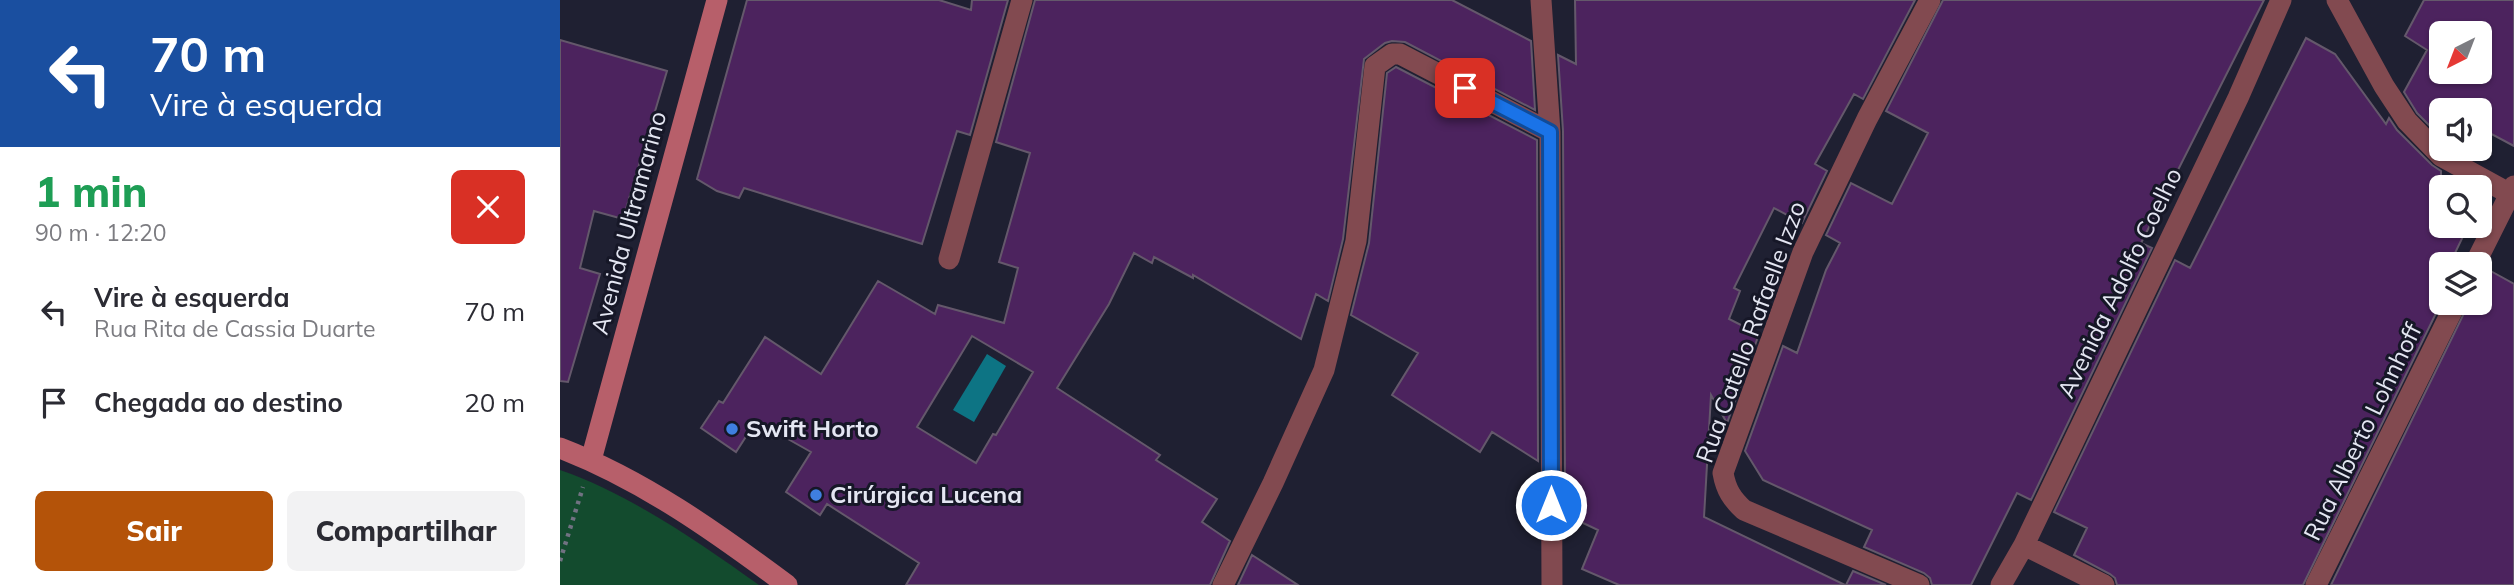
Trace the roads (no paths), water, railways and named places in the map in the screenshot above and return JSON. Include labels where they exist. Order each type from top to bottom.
[{"type":"street","name":"Avenida Ultramarino","points":[[591,460],[717,0]]},
{"type":"street","points":[[949,259],[1022,0]]},
{"type":"street","points":[[1541,0],[1550,132],[1552,585]]},
{"type":"street","name":"Rua Catello Rafaelle Izzo","points":[[1919,585],[1744,510],[1731,499],[1723,473],[1803,251],[1867,119],[1930,0]]},
{"type":"street","name":"Avenida Adolfo Coelho","points":[[2001,585],[2024,545],[2238,98],[2281,0]]},
{"type":"street","points":[[2337,0],[2384,86],[2407,121],[2441,156],[2513,192],[2481,252]]},
{"type":"street","points":[[1223,585],[1324,370],[1356,241],[1375,65],[1392,54],[1400,54],[1550,132]]},
{"type":"street","name":"Rua Alberto Lohnhoff","points":[[2316,585],[2450,315]]},
{"type":"street","points":[[560,447],[591,460],[654,494],[720,536],[787,585]]},
{"type":"street","points":[[2024,545],[2104,585]]},
{"type":"water","points":[[987,354],[1006,366],[974,422],[953,410]]},
{"type":"place","name":"Swift Horto","points":[[732,429]]},
{"type":"place","name":"Cirúrgica Lucena","points":[[816,495]]}]
